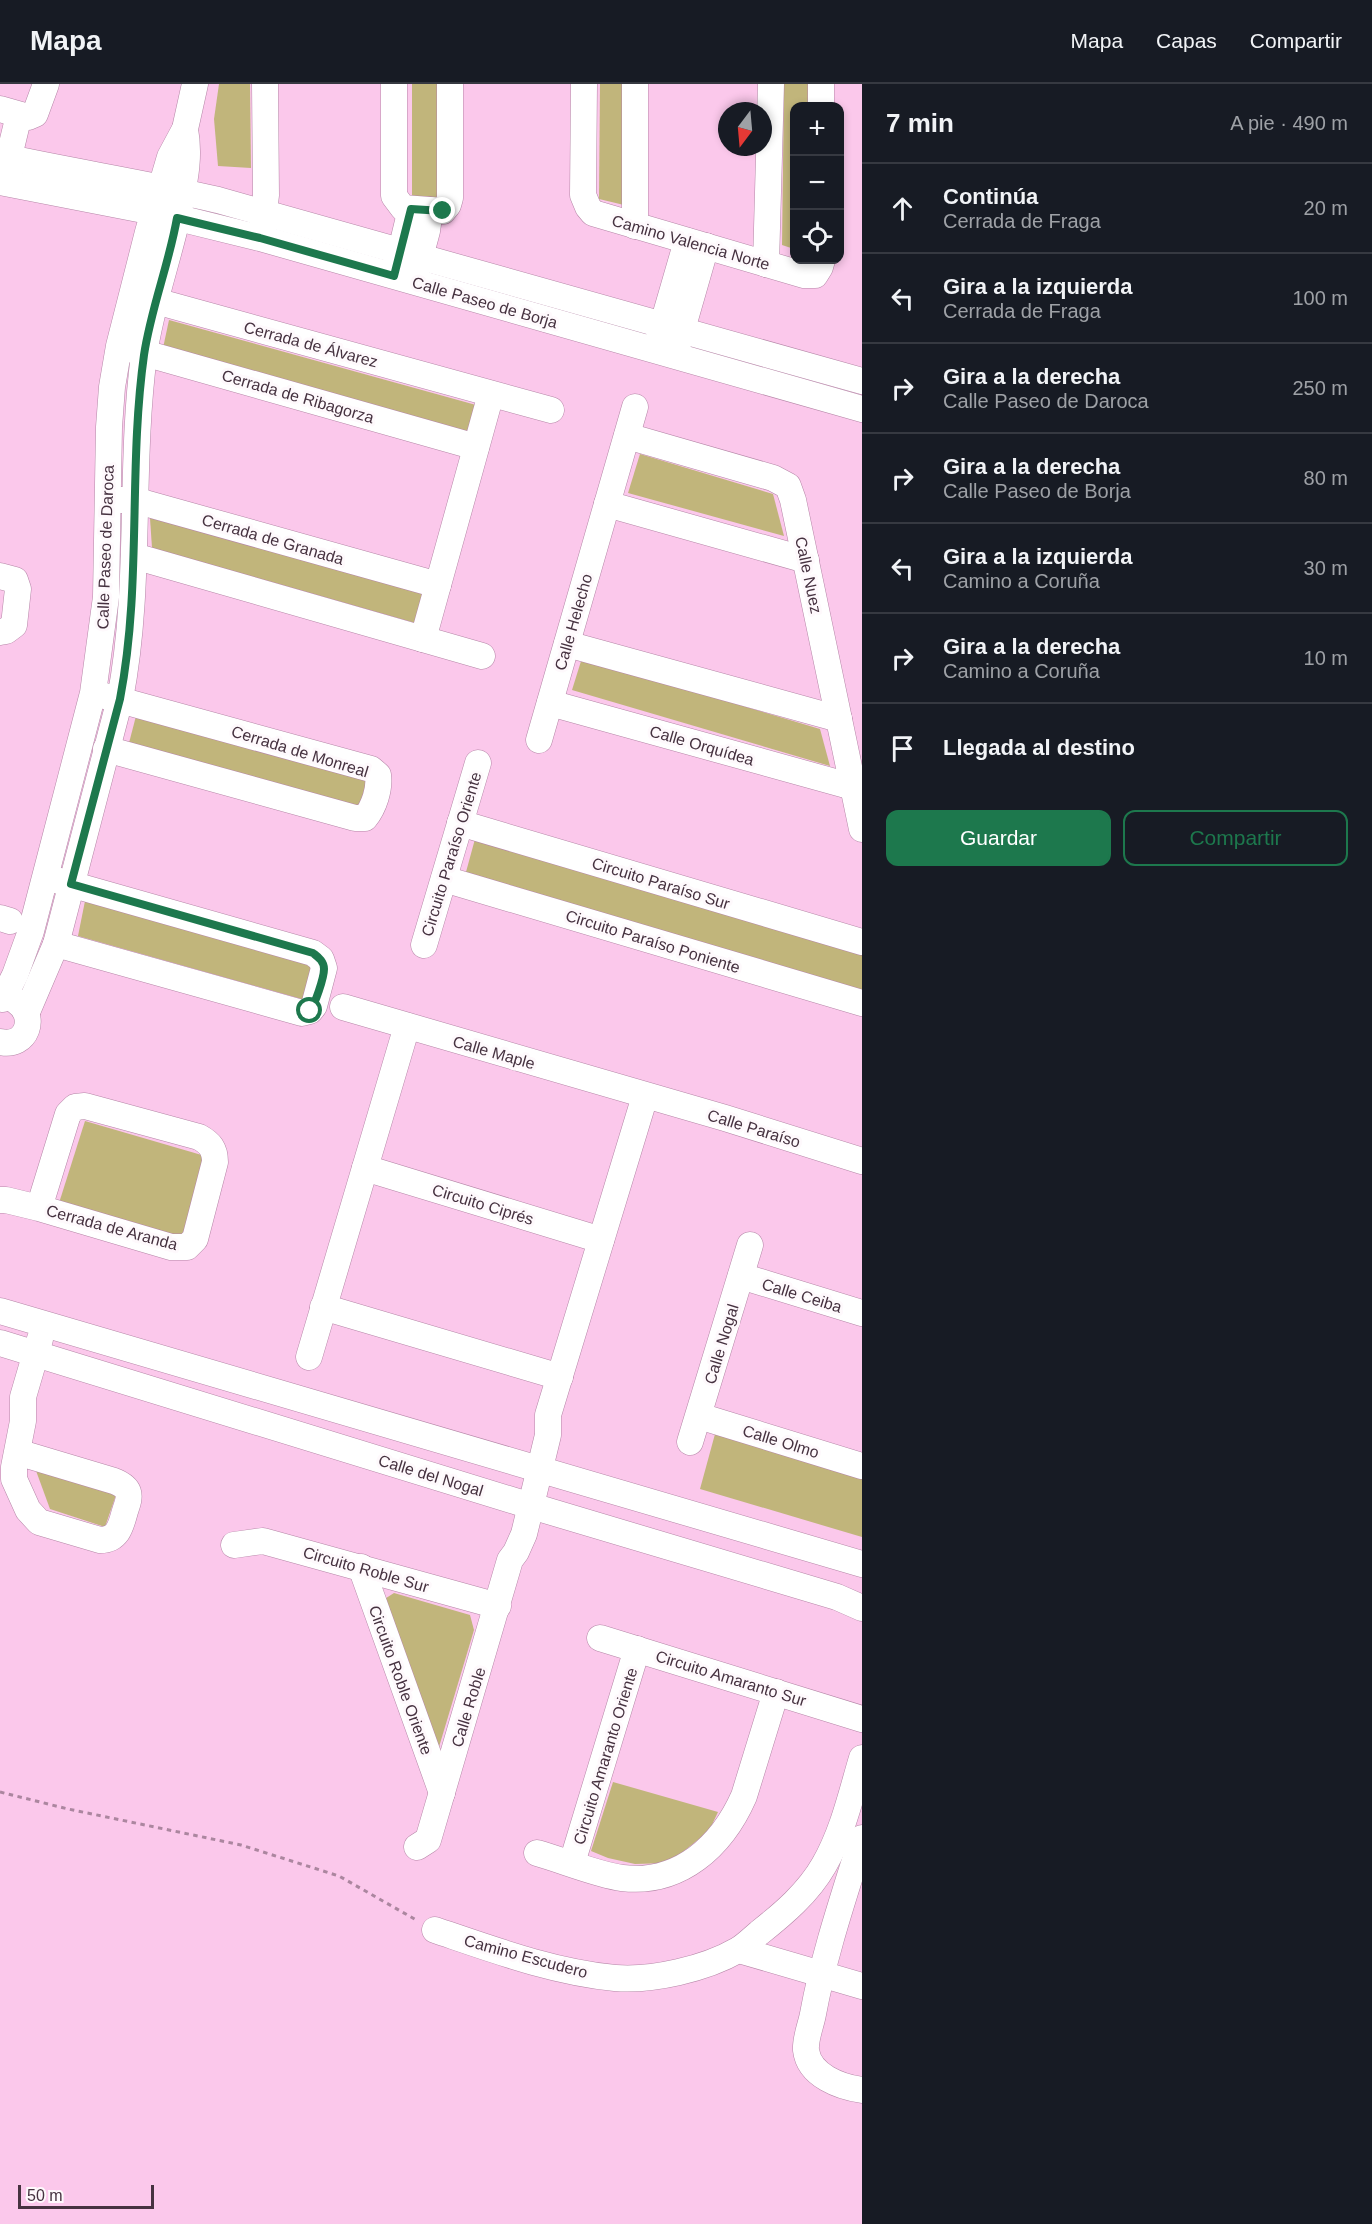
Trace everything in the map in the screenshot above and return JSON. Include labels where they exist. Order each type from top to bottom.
[{"type":"street","points":[[1,182],[5,112],[28,117],[35,114],[46,84]]},
{"type":"street","name":"Calle Paseo de Daroca","points":[[2,1048],[24,1034],[28,1020],[27,1012],[56,944],[120,699],[132,619],[134,500],[144,353],[156,301],[166,215],[172,189],[188,162],[185,129],[195,84]]},
{"type":"street","points":[[260,238],[266,212],[265,84]]},
{"type":"street","points":[[394,84],[394,196],[403,208],[443,211],[450,198],[450,84]]},
{"type":"street","name":"Camino Valencia Norte","points":[[584,84],[583,195],[588,207],[599,216],[809,276],[815,275],[821,264]]},
{"type":"street","points":[[635,84],[635,226]]},
{"type":"street","points":[[766,264],[771,84]]},
{"type":"street","points":[[821,84],[821,102]]},
{"type":"street","name":"Calle Paseo de Borja","points":[[4,157],[172,189],[266,212],[862,381]]},
{"type":"street","name":"Calle Paseo de Borja","points":[[1,182],[166,215],[260,238],[862,409]]},
{"type":"street","points":[[404,279],[421,209]]},
{"type":"street","name":"Calle Paseo de Daroca","points":[[2,999],[23,955],[93,693],[104,616],[109,428],[119,346],[130,294],[166,215]]},
{"type":"street","points":[[665,353],[696,244]]},
{"type":"street","name":"Cerrada de Álvarez","points":[[130,294],[551,410]]},
{"type":"street","name":"Cerrada de Ribagorza","points":[[119,346],[476,447]]},
{"type":"street","points":[[423,639],[491,394]]},
{"type":"street","name":"Calle Helecho","points":[[539,740],[635,407]]},
{"type":"street","name":"Calle Nuez","points":[[627,436],[773,477],[788,486],[806,560],[862,829]]},
{"type":"street","name":"Cerrada de Granada","points":[[108,500],[134,500],[438,585]]},
{"type":"street","points":[[607,504],[806,560]]},
{"type":"street","points":[[134,556],[482,656]]},
{"type":"street","points":[[0,576],[15,580],[18,589],[14,625],[0,632]]},
{"type":"street","points":[[104,616],[132,619]]},
{"type":"street","points":[[567,644],[839,719]]},
{"type":"street","name":"Cerrada de Monreal","points":[[93,693],[371,769],[378,775],[379,783],[371,811],[365,818],[355,818],[106,748]]},
{"type":"street","name":"Calle Orquídea","points":[[550,703],[853,788]]},
{"type":"street","name":"Circuito Paraíso Oriente","points":[[424,945],[478,764]]},
{"type":"street","name":"Circuito Paraíso Sur","points":[[460,823],[862,942]]},
{"type":"street","points":[[44,877],[313,953],[321,959],[324,968],[314,1006],[310,1011],[302,1013],[56,944]]},
{"type":"street","name":"Circuito Paraíso Poniente","points":[[444,879],[862,1003]]},
{"type":"street","points":[[2,999],[17,1002],[27,1012]]},
{"type":"street","name":"Calle Maple","points":[[343,1007],[645,1096]]},
{"type":"street","points":[[309,1357],[407,1026]]},
{"type":"street","points":[[533,1469],[548,1435],[548,1415],[645,1096]]},
{"type":"street","name":"Calle Paraíso","points":[[645,1096],[725,1118],[862,1161]]},
{"type":"street","name":"Cerrada de Aranda","points":[[2,1197],[39,1208],[171,1247],[187,1247],[195,1239],[215,1155],[212,1147],[199,1137],[85,1106],[75,1107],[68,1114],[39,1208]]},
{"type":"street","name":"Circuito Ciprés","points":[[365,1168],[602,1240]]},
{"type":"street","name":"Calle Nogal","points":[[690,1442],[750,1245]]},
{"type":"street","name":"Calle Ceiba","points":[[741,1276],[862,1313]]},
{"type":"street","points":[[324,1307],[560,1377]]},
{"type":"street","name":"Calle del Nogal","points":[[0,1311],[862,1564]]},
{"type":"street","points":[[17,1452],[114,1481],[125,1487],[129,1497],[120,1530],[110,1538],[100,1540],[39,1522],[28,1510],[14,1479],[17,1452],[23,1421],[23,1396],[43,1356],[52,1327]]},
{"type":"street","name":"Calle del Nogal","points":[[0,1343],[524,1504],[837,1597],[862,1608]]},
{"type":"street","name":"Calle Olmo","points":[[699,1416],[862,1466]]},
{"type":"street","name":"Calle Roble","points":[[417,1847],[428,1839],[498,1606],[510,1560],[508,1541],[524,1504],[533,1469]]},
{"type":"street","name":"Circuito Roble Sur","points":[[234,1545],[263,1541],[498,1606]]},
{"type":"street","name":"Circuito Roble Oriente","points":[[360,1567],[441,1793]]},
{"type":"street","name":"Circuito Amaranto Sur","points":[[600,1638],[862,1719]]},
{"type":"street","name":"Circuito Amaranto Oriente","points":[[572,1863],[637,1649]]},
{"type":"street","points":[[537,1853],[620,1878],[640,1879],[676,1870],[697,1859],[729,1826],[744,1796],[776,1692]]},
{"type":"street","name":"Camino Escudero","points":[[435,1930],[518,1957],[578,1972],[617,1978],[668,1974],[719,1959],[739,1950],[786,1911],[807,1889],[823,1867],[843,1824],[862,1758]]},
{"type":"street","points":[[862,1838],[821,1974],[806,2050],[822,2076],[836,2084],[862,2090]]},
{"type":"street","points":[[739,1950],[862,1986]]},
{"type":"path","points":[[0,1792],[68,1809],[241,1845],[339,1876],[435,1930]]},
{"type":"shaded area","points":[[219,84],[250,84],[251,168],[218,166],[214,119]]},
{"type":"shaded area","points":[[412,84],[440,84],[439,201],[412,199]]},
{"type":"shaded area","points":[[600,84],[623,84],[624,205],[599,199]]},
{"type":"shaded area","points":[[784,84],[812,84],[812,102],[790,102],[790,248],[782,245]]},
{"type":"shaded area","points":[[169,320],[476,405],[467,434],[163,348]]},
{"type":"shaded area","points":[[640,454],[773,494],[784,536],[628,493]]},
{"type":"shaded area","points":[[150,518],[424,592],[415,623],[152,548]]},
{"type":"shaded area","points":[[582,658],[820,729],[830,766],[572,690]]},
{"type":"shaded area","points":[[136,716],[367,781],[359,810],[129,743]]},
{"type":"shaded area","points":[[475,839],[862,954],[862,991],[466,872]]},
{"type":"shaded area","points":[[85,901],[315,966],[305,1000],[78,936]]},
{"type":"shaded area","points":[[85,1121],[205,1156],[185,1240],[59,1203]]},
{"type":"shaded area","points":[[715,1434],[862,1478],[862,1537],[700,1489]]},
{"type":"shaded area","points":[[35,1468],[117,1492],[105,1527],[50,1509]]},
{"type":"shaded area","points":[[394,1593],[470,1615],[474,1630],[436,1757],[383,1600]]},
{"type":"shaded area","points":[[613,1782],[718,1812],[709,1831],[669,1863],[635,1864],[608,1858],[591,1851]]},
{"type":"route","points":[[310,1011],[314,1006],[324,968],[321,959],[313,953],[71,884],[120,699],[125,670],[132,619],[134,500],[144,353],[177,218],[260,238],[394,276],[411,209],[443,211]]}]
